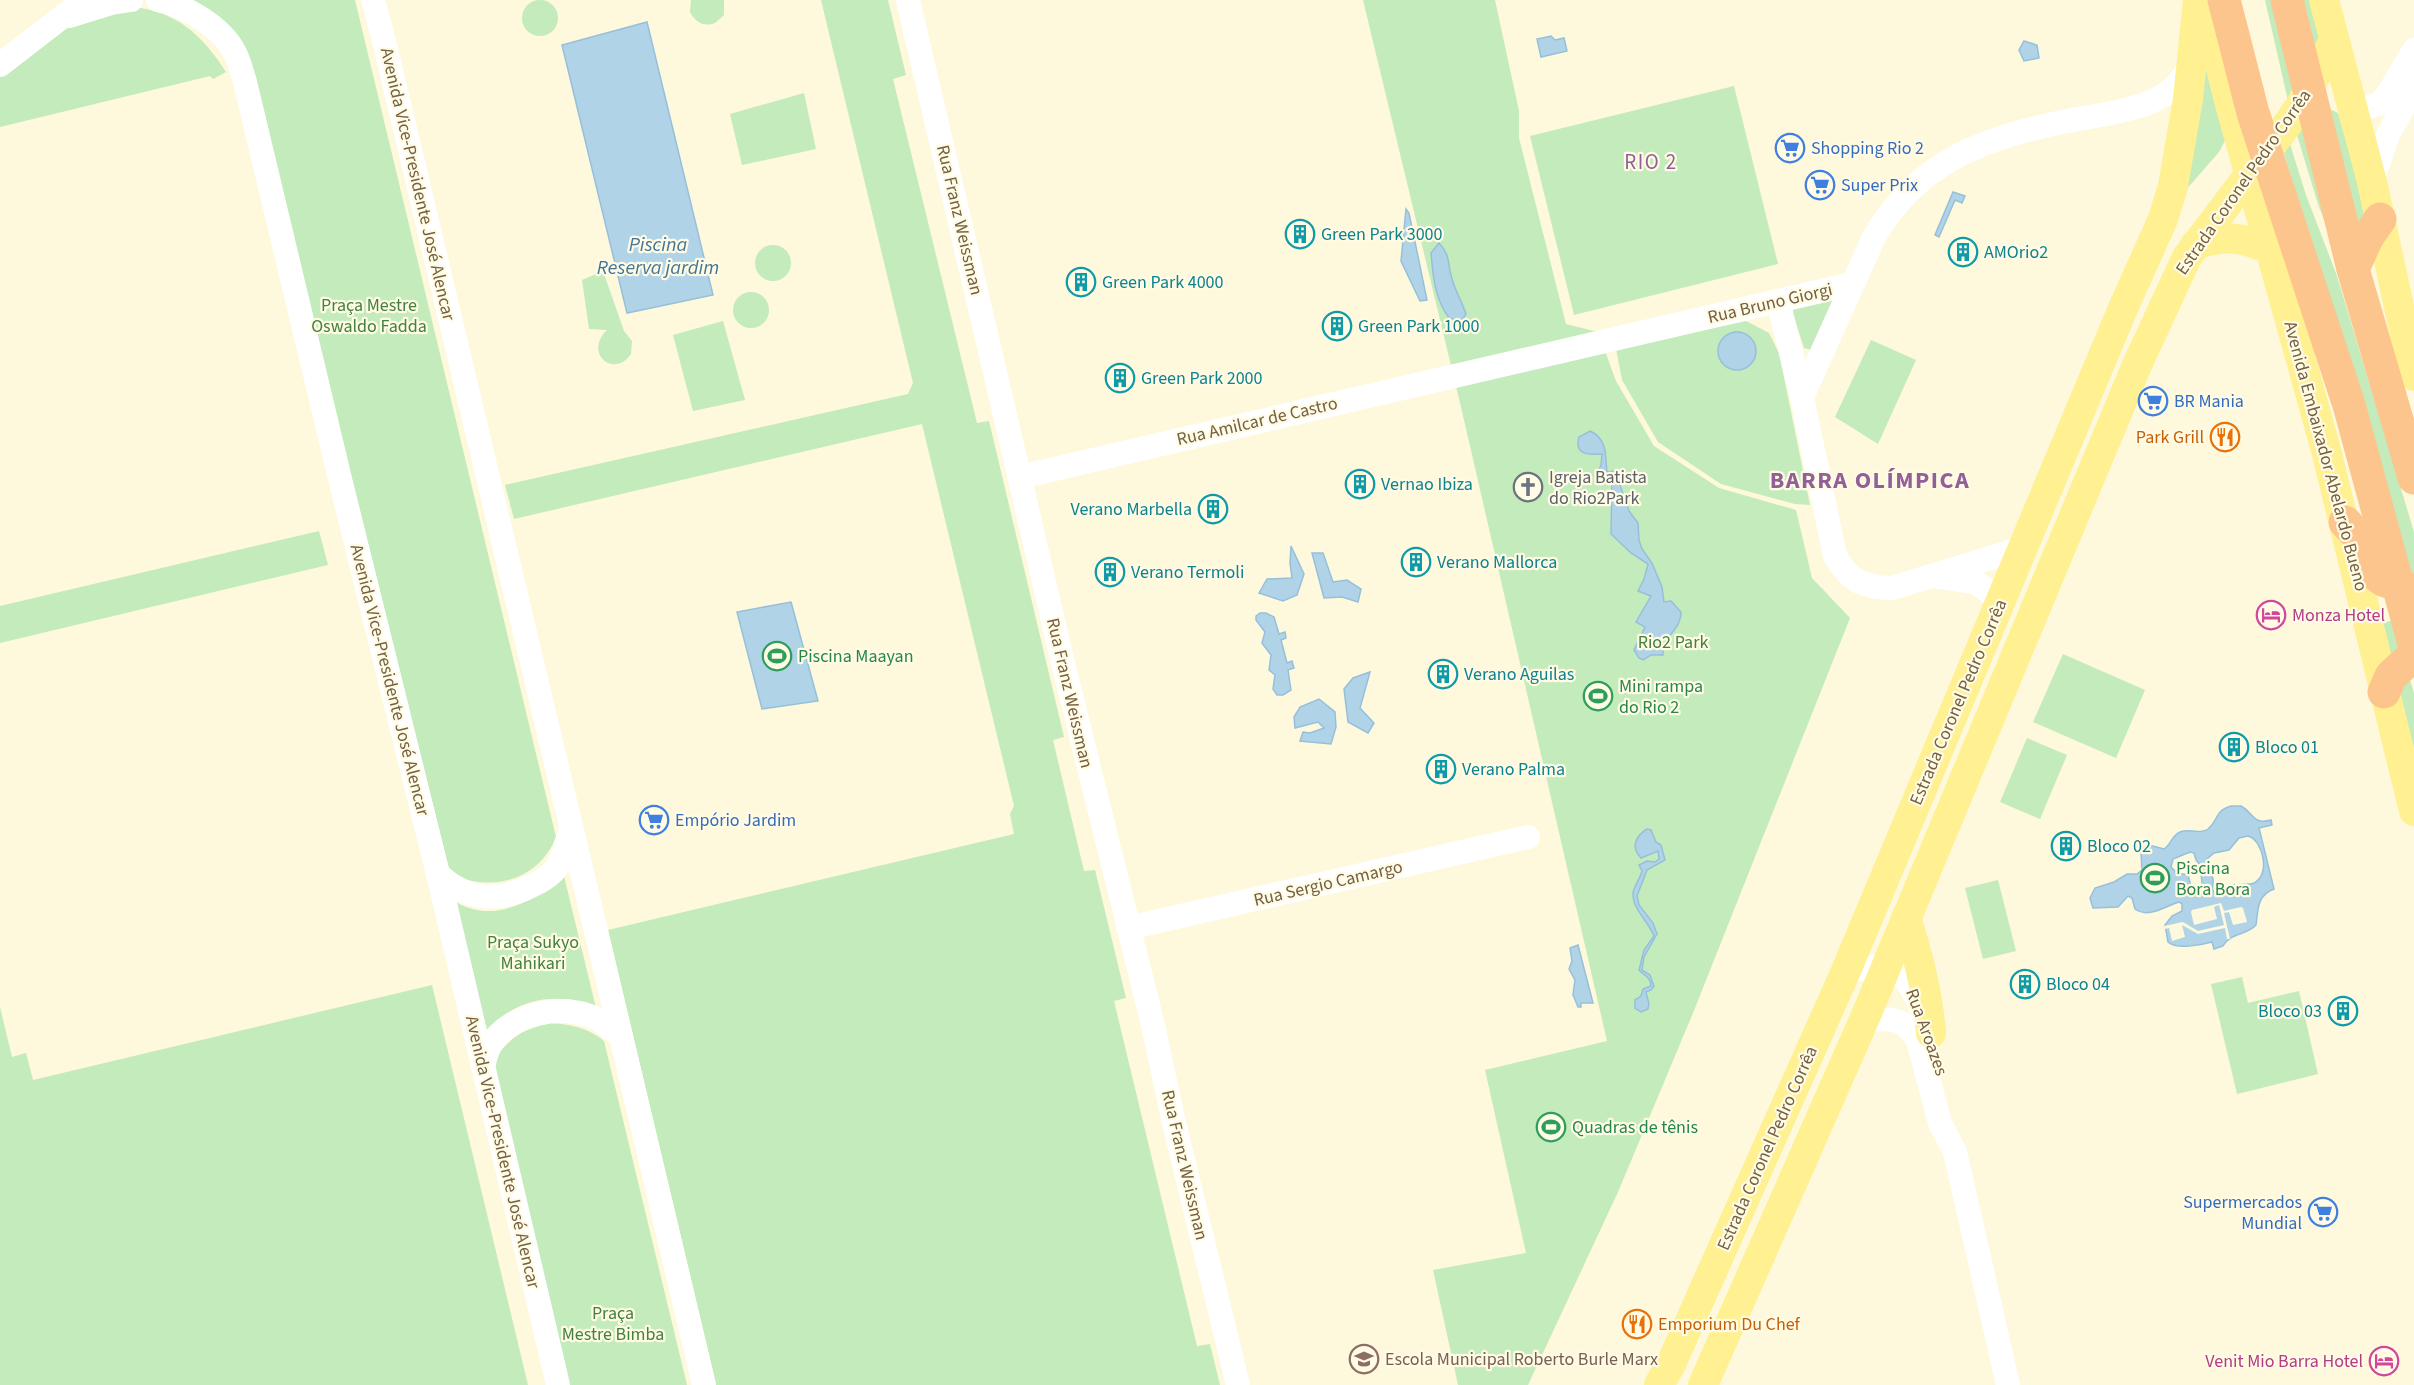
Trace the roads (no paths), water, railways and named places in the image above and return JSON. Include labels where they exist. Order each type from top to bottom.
[{"type":"highway","points":[[2224,0],[2243,78],[2258,163]]},
{"type":"highway","points":[[2287,0],[2353,269],[2414,478]]},
{"type":"highway","name":"Avenida Embaixador Abelardo Bueno","points":[[2258,163],[2349,405],[2406,587],[2414,644]]},
{"type":"highway","points":[[2353,269],[2367,238],[2380,219]]},
{"type":"highway","points":[[2345,522],[2356,532],[2366,562],[2373,572],[2383,580],[2406,587]]},
{"type":"highway","points":[[2384,692],[2391,676],[2414,655]]},
{"type":"main road","name":"Estrada Coronel Pedro Corrêa","points":[[1659,1385],[1671,1364],[1845,973],[2168,205],[2188,99],[2198,0]]},
{"type":"main road","points":[[2204,0],[2258,163]]},
{"type":"main road","points":[[2324,0],[2372,182],[2414,376]]},
{"type":"main road","name":"Estrada Coronel Pedro Corrêa","points":[[1703,1385],[1864,1020],[2180,269],[2196,243],[2289,122],[2334,40]]},
{"type":"main road","name":"Avenida Embaixador Abelardo Bueno","points":[[2258,163],[2272,250],[2345,522],[2414,811]]},
{"type":"main road","points":[[2196,243],[2229,237],[2272,250]]},
{"type":"main road","points":[[2023,548],[2072,522]]},
{"type":"main road","points":[[1906,918],[1929,1010],[1930,1033]]},
{"type":"street","points":[[0,65],[84,0]]},
{"type":"street","points":[[58,20],[111,3],[131,0]]},
{"type":"street","name":"Avenida Vice-Presidente José Alencar","points":[[373,0],[704,1385]]},
{"type":"street","name":"Rua Franz Weissman","points":[[908,0],[1238,1385]]},
{"type":"street","name":"Avenida Vice-Presidente José Alencar","points":[[168,1],[194,13],[226,42],[235,54],[245,82],[438,874],[558,1385]]},
{"type":"street","points":[[2372,182],[2410,80],[2414,50]]},
{"type":"street","name":"Rua Bruno Giorgi","points":[[1506,365],[1851,284],[1882,222],[1931,171],[1981,143],[2006,135],[2148,103],[2174,88],[2191,65]]},
{"type":"street","points":[[2354,111],[2379,104],[2388,94],[2410,80]]},
{"type":"street","points":[[1802,398],[1851,284]]},
{"type":"street","points":[[1778,302],[1802,398],[1835,556],[1843,570],[1861,583],[1892,588],[2023,548]]},
{"type":"street","name":"Rua Amilcar de Castro","points":[[1020,477],[1444,377],[1506,365]]},
{"type":"street","points":[[1934,577],[1975,582],[2001,600]]},
{"type":"street","points":[[438,874],[455,888],[472,896],[491,898],[510,896],[542,880],[556,868],[571,828]]},
{"type":"street","name":"Rua Sergio Camargo","points":[[1128,928],[1528,837]]},
{"type":"street","points":[[1845,973],[1872,967],[1886,968]]},
{"type":"street","name":"Rua Aroazes","points":[[1886,968],[1899,973],[1908,981],[1941,1065],[1953,1119],[1954,1150],[2008,1385]]},
{"type":"street","points":[[483,1067],[492,1042],[498,1036],[520,1019],[539,1013],[574,1013],[592,1017],[621,1037]]},
{"type":"street","name":"Rua Aroazes","points":[[1864,1020],[1891,1019],[1906,1024],[1912,1030],[1927,1069],[1940,1123],[1954,1150]]},
{"type":"water","name":"Piscina Reserva jardim","points":[[647,22],[713,295],[627,313],[562,45]]},
{"type":"water","points":[[1551,36],[1555,40],[1564,38],[1567,51],[1541,57],[1537,39]]},
{"type":"water","points":[[2024,41],[2037,45],[2039,58],[2024,61],[2019,50]]},
{"type":"water","points":[[1953,192],[1965,196],[1962,203],[1955,200],[1939,237],[1935,235]]},
{"type":"water","points":[[1406,209],[1409,213],[1427,300],[1420,301],[1401,261]]},
{"type":"water","points":[[1439,243],[1447,256],[1453,283],[1466,314],[1461,321],[1449,318],[1438,295],[1431,253]]},
{"type":"water","points":[[1737,332],[1750,338],[1756,351],[1750,364],[1737,370],[1724,364],[1718,351],[1724,338]]},
{"type":"water","points":[[1590,431],[1596,434],[1603,443],[1607,472],[1615,471],[1629,511],[1638,523],[1639,540],[1662,587],[1664,602],[1671,601],[1681,612],[1678,624],[1665,644],[1663,655],[1651,655],[1643,660],[1634,650],[1645,627],[1636,622],[1651,596],[1638,591],[1648,564],[1631,553],[1611,534],[1612,477],[1604,477],[1602,472],[1598,472],[1602,454],[1583,453],[1578,443],[1579,437]]},
{"type":"water","points":[[1291,546],[1304,574],[1297,595],[1283,601],[1259,593],[1267,579],[1292,578]]},
{"type":"water","points":[[1312,553],[1323,553],[1333,582],[1347,580],[1361,589],[1358,602],[1342,597],[1324,598]]},
{"type":"water","name":"Piscina Maayan","points":[[791,602],[818,701],[762,709],[737,612]]},
{"type":"water","points":[[1260,613],[1274,617],[1279,634],[1285,632],[1286,638],[1281,640],[1287,663],[1292,661],[1294,668],[1288,670],[1291,690],[1283,695],[1277,695],[1273,689],[1275,675],[1269,670],[1271,655],[1262,643],[1265,632],[1256,620],[1256,616]]},
{"type":"water","points":[[1370,672],[1360,708],[1374,723],[1368,733],[1348,722],[1344,689],[1353,678]]},
{"type":"water","points":[[1319,699],[1335,712],[1336,727],[1331,744],[1300,741],[1303,732],[1310,733],[1324,728],[1318,722],[1295,728],[1294,717],[1300,707]]},
{"type":"water","name":"Piscina Bora Bora","points":[[2241,806],[2257,820],[2271,820],[2272,825],[2259,828],[2274,889],[2261,899],[2256,925],[2230,938],[2223,946],[2214,949],[2212,942],[2177,946],[2168,942],[2165,925],[2172,916],[2182,911],[2182,904],[2179,902],[2146,913],[2135,909],[2132,898],[2128,896],[2118,907],[2093,908],[2090,898],[2095,888],[2114,882],[2127,874],[2137,874],[2142,870],[2141,853],[2144,847],[2149,845],[2164,849],[2180,832],[2205,831],[2226,808]],"holes":[[[2248,836],[2258,844],[2263,858],[2264,866],[2259,879],[2251,884],[2230,886],[2221,893],[2215,894],[2207,859],[2214,853],[2229,850],[2239,838]],[[2190,852],[2194,853],[2200,865],[2203,891],[2198,897],[2193,894],[2188,875],[2177,873],[2171,867],[2173,859]]]},
{"type":"water","points":[[1647,829],[1651,830],[1656,842],[1661,845],[1665,860],[1647,870],[1637,896],[1639,905],[1653,923],[1657,934],[1644,957],[1642,970],[1650,975],[1654,986],[1646,992],[1648,1009],[1641,1012],[1635,1008],[1635,1000],[1641,996],[1643,989],[1651,986],[1651,983],[1639,970],[1644,950],[1654,936],[1635,904],[1633,893],[1642,871],[1639,865],[1659,859],[1658,851],[1641,858],[1636,850],[1637,838]]},
{"type":"water","points":[[1578,945],[1593,1003],[1581,1003],[1581,1007],[1578,1007],[1573,995],[1575,980],[1569,969],[1572,961],[1570,948]]},
{"type":"place","name":"Shopping Rio 2","points":[[1790,148]]},
{"type":"place","name":"Super Prix","points":[[1820,185]]},
{"type":"place","name":"Green Park 3000","points":[[1300,234]]},
{"type":"place","name":"AMOrio2","points":[[1963,252]]},
{"type":"place","name":"Green Park 4000","points":[[1081,282]]},
{"type":"place","name":"Green Park 1000","points":[[1337,326]]},
{"type":"place","name":"Green Park 2000","points":[[1120,378]]},
{"type":"place","name":"BR Mania","points":[[2153,401]]},
{"type":"place","name":"Park Grill","points":[[2225,437]]},
{"type":"place","name":"Vernao Ibiza","points":[[1360,484]]},
{"type":"place","name":"Igreja Batista do Rio2Park","points":[[1528,487]]},
{"type":"place","name":"Verano Marbella","points":[[1213,509]]},
{"type":"place","name":"Verano Mallorca","points":[[1416,562]]},
{"type":"place","name":"Verano Termoli","points":[[1110,572]]},
{"type":"place","name":"Monza Hotel","points":[[2271,615]]},
{"type":"place","name":"Piscina Maayan","points":[[777,656]]},
{"type":"place","name":"Verano Aguilas","points":[[1443,674]]},
{"type":"place","name":"Mini rampa do Rio 2","points":[[1598,696]]},
{"type":"place","name":"Bloco 01","points":[[2234,747]]},
{"type":"place","name":"Verano Palma","points":[[1441,769]]},
{"type":"place","name":"Empório Jardim","points":[[654,820]]},
{"type":"place","name":"Bloco 02","points":[[2066,846]]},
{"type":"place","name":"Piscina Bora Bora","points":[[2155,878]]},
{"type":"place","name":"Bloco 04","points":[[2025,984]]},
{"type":"place","name":"Bloco 03","points":[[2343,1011]]},
{"type":"place","name":"Quadras de tênis","points":[[1551,1127]]},
{"type":"place","name":"Supermercados Mundial","points":[[2323,1212]]},
{"type":"place","name":"Emporium Du Chef","points":[[1637,1324]]},
{"type":"place","name":"Escola Municipal Roberto Burle Marx","points":[[1364,1359]]},
{"type":"place","name":"Venit Mio Barra Hotel","points":[[2384,1361]]},
{"type":"district","name":"RIO 2","points":[[1651,162]]},
{"type":"district","name":"BARRA OLÍMPICA","points":[[1870,480]]},
{"type":"park label","name":"Praça Mestre Oswaldo Fadda","points":[[369,315]]},
{"type":"park label","name":"Rio2 Park","points":[[1673,642]]},
{"type":"park label","name":"Praça Sukyo Mahikari","points":[[533,952]]},
{"type":"park label","name":"Praça Mestre Bimba","points":[[613,1323]]}]
